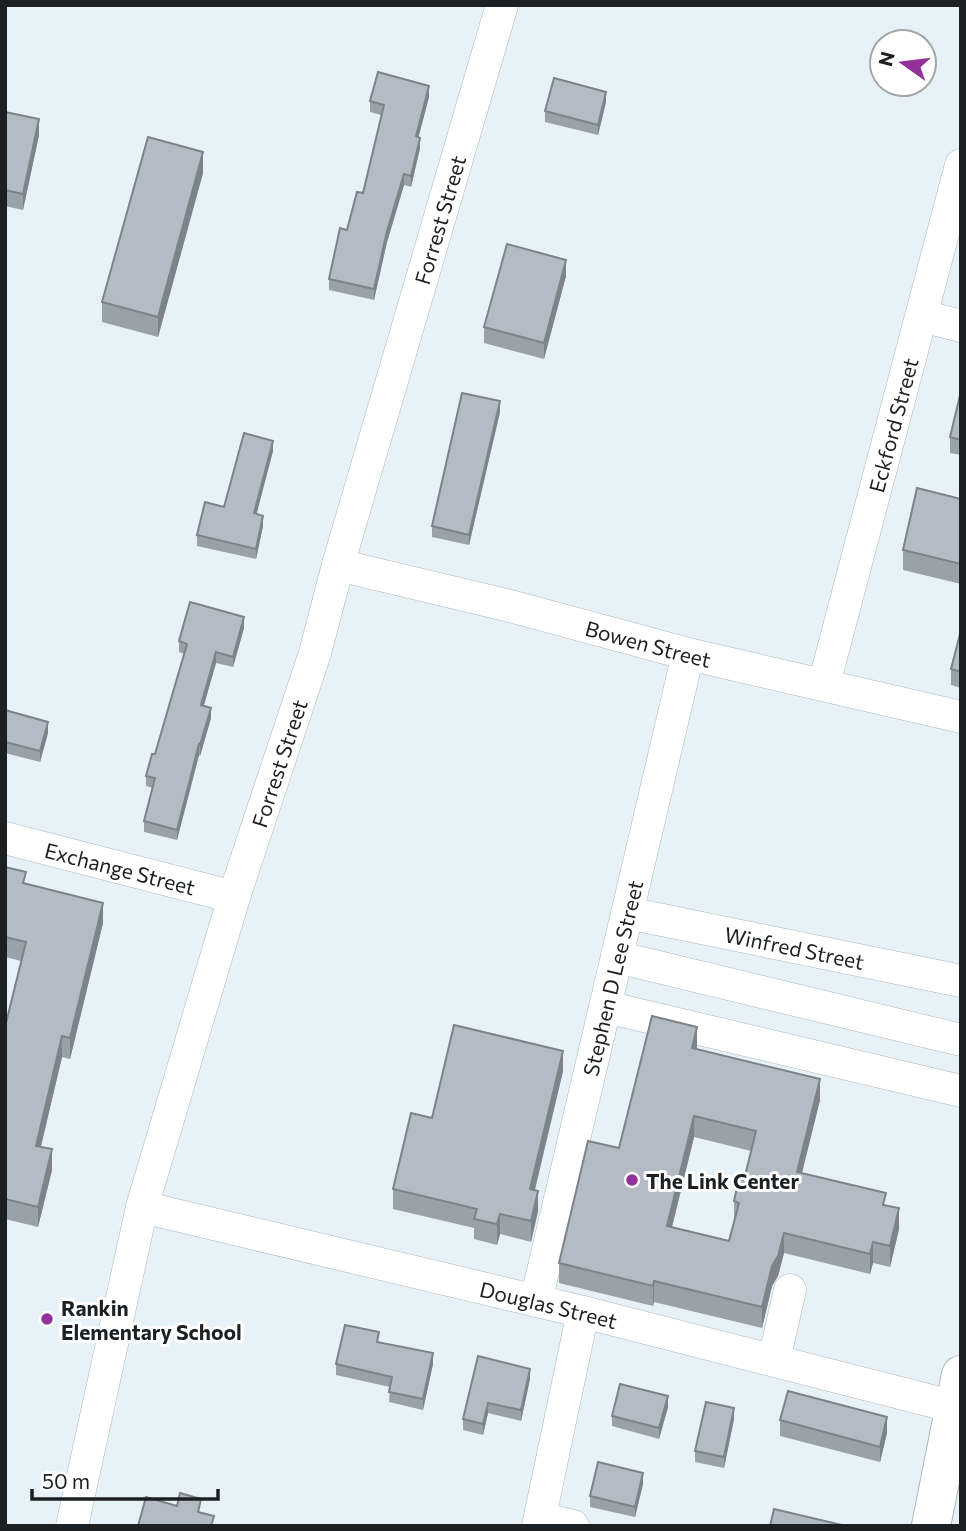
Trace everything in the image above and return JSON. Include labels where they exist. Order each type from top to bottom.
[{"type":"main road","points":[[931,1526],[959,1389]]},
{"type":"street","name":"Forrest Street","points":[[72,1526],[142,1207],[234,897],[315,653],[338,565],[502,5]]},
{"type":"street","name":"Eckford Street","points":[[824,684],[961,165]]},
{"type":"street","points":[[922,316],[961,326]]},
{"type":"street","name":"Bowen Street","points":[[338,565],[510,606],[688,654],[961,718]]},
{"type":"street","name":"Stephen D Lee Street","points":[[536,1301],[688,654]]},
{"type":"street","name":"Exchange Street","points":[[5,838],[234,897]]},
{"type":"street","name":"Winfred Street","points":[[628,914],[961,981]]},
{"type":"street","points":[[617,957],[961,1040]]},
{"type":"street","points":[[606,1007],[961,1091]]},
{"type":"street","name":"Douglas Street","points":[[142,1207],[774,1360],[959,1389]]},
{"type":"street","points":[[774,1360],[790,1290]]},
{"type":"street","points":[[573,1526],[539,1522],[583,1312]]},
{"type":"building","points":[[378,72],[429,86],[416,136],[420,138],[411,176],[404,174],[374,289],[329,279],[340,228],[347,230],[357,192],[363,193],[384,105],[370,101]]},
{"type":"building","points":[[554,78],[606,92],[598,125],[545,111]]},
{"type":"building","points":[[5,112],[39,119],[23,194],[5,190]]},
{"type":"building","points":[[148,137],[203,152],[158,317],[102,302]]},
{"type":"building","points":[[507,244],[566,260],[544,343],[484,327]]},
{"type":"building","points":[[961,391],[961,440],[950,437]]},
{"type":"building","points":[[462,393],[500,401],[469,535],[432,526]]},
{"type":"building","points":[[244,433],[273,441],[254,513],[263,516],[256,549],[197,535],[205,502],[224,507]]},
{"type":"building","points":[[917,488],[961,499],[961,564],[903,550]]},
{"type":"building","points":[[190,602],[244,617],[233,657],[216,652],[201,705],[211,708],[177,830],[144,821],[155,778],[146,776],[187,644],[179,641]]},
{"type":"building","points":[[961,630],[961,672],[951,669]]},
{"type":"building","points":[[5,710],[48,722],[40,751],[5,742]]},
{"type":"building","points":[[5,867],[26,872],[23,883],[103,903],[70,1038],[62,1036],[36,1146],[52,1149],[38,1207],[5,1199],[5,1027],[26,942],[5,937]]},
{"type":"building","name":"The Link Center","points":[[652,1016],[697,1027],[692,1048],[820,1079],[797,1172],[886,1193],[883,1205],[899,1208],[890,1246],[873,1242],[870,1254],[784,1233],[762,1307],[654,1281],[653,1286],[559,1263],[588,1141],[619,1148]],"holes":[[[694,1116],[756,1131],[744,1180],[739,1179],[734,1201],[739,1203],[729,1241],[667,1226]]]},
{"type":"building","points":[[454,1025],[563,1051],[530,1189],[538,1191],[531,1221],[500,1214],[497,1224],[474,1219],[477,1209],[393,1189],[411,1113],[432,1118]]},
{"type":"building","points":[[345,1325],[379,1332],[377,1342],[433,1353],[423,1399],[389,1392],[392,1377],[336,1364]]},
{"type":"building","points":[[478,1356],[530,1369],[521,1410],[488,1403],[483,1424],[463,1419]]},
{"type":"building","points":[[620,1384],[668,1396],[659,1428],[612,1416]]},
{"type":"building","points":[[788,1391],[887,1417],[880,1447],[780,1420]]},
{"type":"building","points":[[706,1402],[734,1408],[724,1457],[695,1451]]},
{"type":"building","points":[[598,1462],[643,1473],[635,1507],[590,1496]]},
{"type":"building","points":[[180,1493],[201,1499],[198,1512],[214,1516],[211,1526],[138,1526],[146,1497],[177,1506]]},
{"type":"building","points":[[774,1509],[846,1526],[770,1526]]},
{"type":"place","name":"The Link Center","points":[[632,1180]]},
{"type":"place","name":"Rankin Elementary School","points":[[47,1319]]}]
